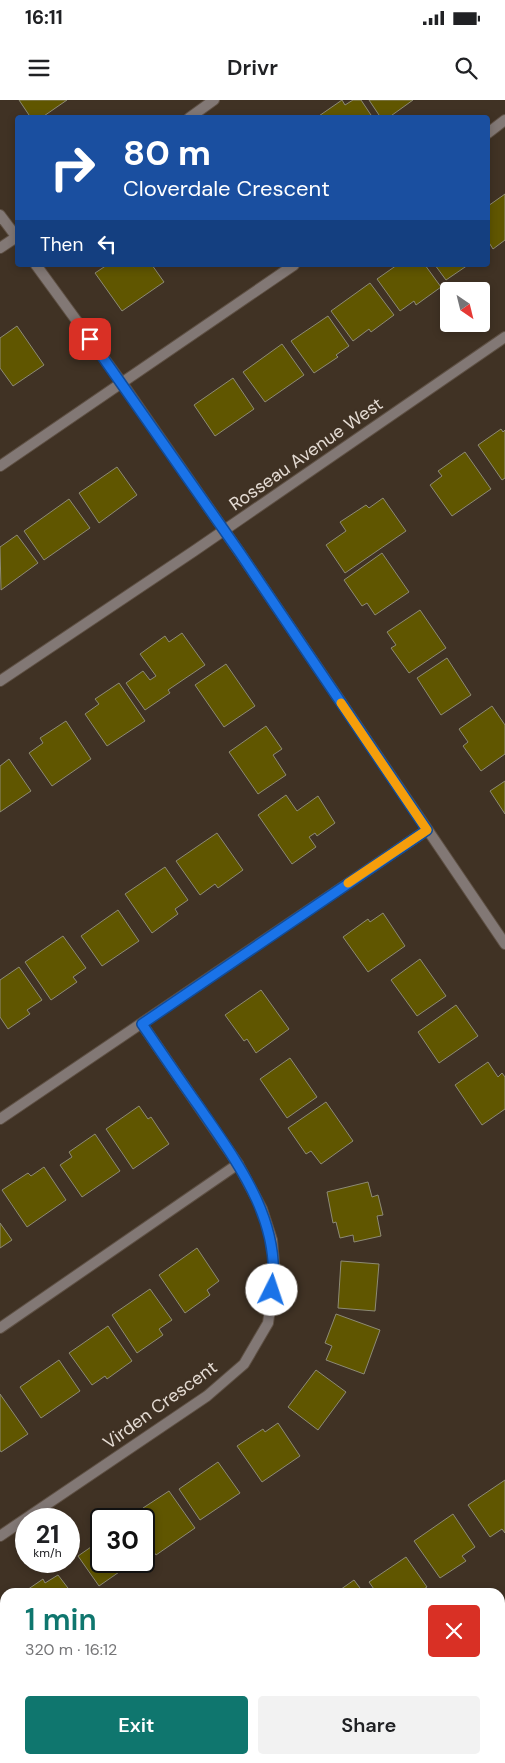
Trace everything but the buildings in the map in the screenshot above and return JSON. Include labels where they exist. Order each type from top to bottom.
[{"type":"street","points":[[193,115],[214,100]]},
{"type":"street","points":[[490,131],[505,120]]},
{"type":"street","points":[[0,215],[15,234]]},
{"type":"street","points":[[0,248],[15,238]]},
{"type":"street","points":[[37,267],[122,383],[224,530],[505,944]]},
{"type":"street","points":[[0,466],[291,267]]},
{"type":"street","name":"Rosseau Avenue West","points":[[0,682],[505,337]]},
{"type":"street","points":[[0,1119],[427,830]]},
{"type":"street","name":"Virden Crescent","points":[[0,1536],[207,1396],[244,1364],[268,1323],[275,1274],[272,1240],[262,1209],[238,1164],[142,1024]]},
{"type":"street","points":[[0,1328],[238,1164]]},
{"type":"slow traffic","points":[[341,703],[427,830],[348,883]]},
{"type":"route","points":[[90,339],[240,553],[427,830],[142,1024],[238,1164],[262,1209],[272,1240],[275,1274],[272,1290]]}]
